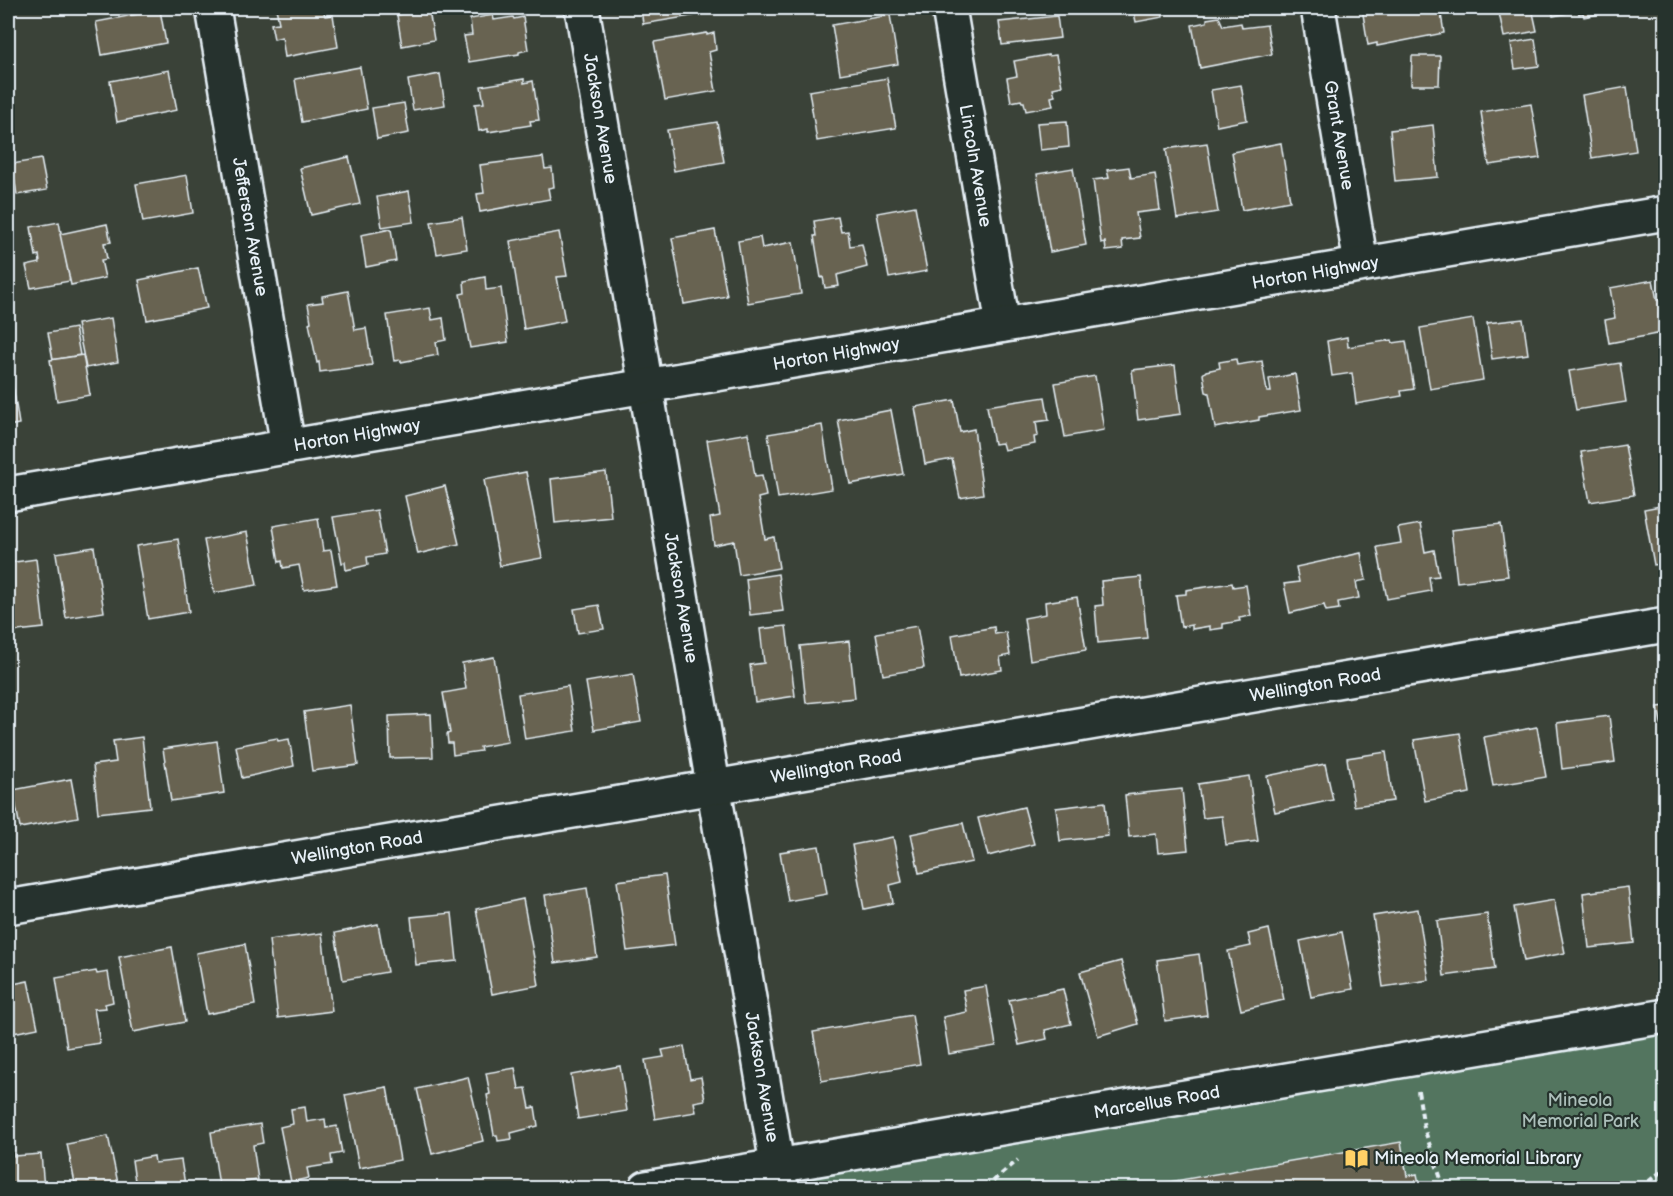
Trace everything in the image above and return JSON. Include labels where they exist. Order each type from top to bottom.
[{"type":"street","name":"Jefferson Avenue","points":[[213,8],[288,446]]},
{"type":"street","name":"Jackson Avenue","points":[[582,8],[779,1177]]},
{"type":"street","name":"Lincoln Avenue","points":[[949,8],[1003,325]]},
{"type":"street","name":"Grant Avenue","points":[[1318,8],[1361,264]]},
{"type":"street","name":"Horton Highway","points":[[8,494],[1665,213]]},
{"type":"street","name":"Wellington Road","points":[[8,907],[1665,625]]},
{"type":"street","name":"Marcellus Road","points":[[646,1188],[779,1177],[1413,1059],[1665,1016]]},
{"type":"path","points":[[1413,1059],[1424,1128],[1444,1188]]},
{"type":"path","points":[[1640,1188],[1664,1170]]},
{"type":"path","points":[[1507,1188],[1512,1186],[1522,1188]]},
{"type":"green space","name":"Mineola Memorial Park","points":[[1665,1016],[1665,1188],[781,1188],[777,1165]]},
{"type":"building","points":[[276,8],[323,8],[325,16],[333,15],[338,47],[285,57],[282,37],[274,39],[271,24],[279,23]]},
{"type":"building","points":[[641,8],[727,8],[727,10],[643,24]]},
{"type":"building","points":[[1133,8],[1162,8],[1163,17],[1136,22]]},
{"type":"building","points":[[1362,8],[1440,8],[1444,33],[1377,46],[1377,43],[1368,45]]},
{"type":"building","points":[[1498,8],[1532,8],[1537,31],[1504,37]]},
{"type":"building","points":[[1552,8],[1626,9],[1584,17],[1583,13],[1579,14],[1578,11],[1553,16]]},
{"type":"building","points":[[160,10],[166,43],[102,55],[96,22]]},
{"type":"building","points":[[429,10],[434,40],[402,46],[397,15]]},
{"type":"building","points":[[493,15],[494,20],[523,17],[528,50],[519,52],[519,54],[469,62],[464,36],[472,35],[470,19]]},
{"type":"building","points":[[890,15],[898,64],[840,74],[832,25]]},
{"type":"building","points":[[1057,16],[1060,38],[1002,45],[999,22]]},
{"type":"building","points":[[1219,17],[1223,26],[1241,23],[1242,28],[1267,25],[1272,54],[1200,68],[1192,25]]},
{"type":"building","points":[[707,33],[707,35],[714,33],[716,50],[709,52],[716,91],[665,100],[654,42]]},
{"type":"building","points":[[1535,39],[1539,66],[1515,69],[1511,43]]},
{"type":"building","points":[[1056,55],[1062,86],[1053,88],[1055,96],[1051,97],[1053,106],[1026,111],[1024,102],[1021,100],[1011,102],[1007,78],[1017,76],[1014,61]]},
{"type":"building","points":[[1412,56],[1440,56],[1439,85],[1411,85]]},
{"type":"building","points":[[360,67],[367,109],[302,122],[295,79]]},
{"type":"building","points":[[169,70],[177,110],[117,122],[110,81]]},
{"type":"building","points":[[440,74],[445,105],[413,110],[408,80]]},
{"type":"building","points":[[887,78],[896,128],[817,141],[809,91]]},
{"type":"building","points":[[524,79],[524,83],[533,81],[539,120],[530,121],[531,125],[488,132],[488,129],[479,131],[475,104],[484,103],[481,86]]},
{"type":"building","points":[[1241,85],[1247,120],[1217,126],[1211,90]]},
{"type":"building","points":[[1627,87],[1636,151],[1592,158],[1582,95]]},
{"type":"building","points":[[404,103],[409,133],[377,139],[372,108]]},
{"type":"building","points":[[1531,104],[1540,158],[1489,165],[1481,112]]},
{"type":"building","points":[[1067,121],[1069,147],[1040,150],[1037,123]]},
{"type":"building","points":[[717,122],[724,162],[674,171],[667,130]]},
{"type":"building","points":[[1433,125],[1438,177],[1395,181],[1390,130]]},
{"type":"building","points":[[1207,143],[1218,212],[1177,219],[1166,149]]},
{"type":"building","points":[[1281,143],[1290,201],[1242,210],[1232,152]]},
{"type":"building","points":[[349,157],[360,204],[311,215],[300,168]]},
{"type":"building","points":[[543,157],[545,169],[552,168],[554,187],[548,188],[550,199],[480,212],[477,194],[484,193],[480,165]]},
{"type":"building","points":[[41,159],[47,190],[17,195],[12,164]]},
{"type":"building","points":[[1129,167],[1131,178],[1155,174],[1160,210],[1136,213],[1140,238],[1122,240],[1123,249],[1106,251],[1105,242],[1101,243],[1093,180],[1109,178],[1107,170]]},
{"type":"building","points":[[1073,168],[1086,245],[1050,252],[1037,174]]},
{"type":"building","points":[[187,175],[193,213],[143,222],[136,184]]},
{"type":"building","points":[[409,191],[414,222],[382,227],[377,197]]},
{"type":"building","points":[[915,206],[927,271],[889,278],[877,213]]},
{"type":"building","points":[[462,217],[467,249],[437,254],[431,222]]},
{"type":"building","points":[[838,217],[841,232],[848,231],[850,246],[862,244],[867,267],[837,275],[839,286],[825,288],[823,277],[821,278],[814,236],[816,236],[814,221]]},
{"type":"building","points":[[59,222],[70,281],[31,288],[26,266],[40,263],[39,255],[36,256],[31,227]]},
{"type":"building","points":[[107,224],[111,242],[104,243],[107,259],[101,260],[105,278],[71,285],[60,234]]},
{"type":"building","points":[[391,229],[396,261],[366,267],[361,235]]},
{"type":"building","points":[[715,230],[727,296],[684,304],[672,238]]},
{"type":"building","points":[[559,232],[567,276],[557,277],[565,321],[524,329],[510,241]]},
{"type":"building","points":[[760,237],[762,248],[793,242],[801,294],[748,303],[738,241]]},
{"type":"building","points":[[198,268],[207,308],[147,320],[139,280]]},
{"type":"building","points":[[485,277],[486,290],[501,288],[508,342],[470,348],[460,294],[465,293],[464,281]]},
{"type":"building","points":[[1653,280],[1657,300],[1661,299],[1663,313],[1659,314],[1662,333],[1609,343],[1605,320],[1615,318],[1610,288]]},
{"type":"building","points":[[348,291],[355,330],[366,328],[372,365],[320,372],[309,323],[311,322],[308,304],[323,302],[322,296]]},
{"type":"building","points":[[430,308],[432,320],[443,318],[446,340],[436,342],[438,355],[401,362],[401,360],[394,361],[387,315]]},
{"type":"building","points":[[111,318],[118,362],[86,368],[77,324]]},
{"type":"building","points":[[1473,319],[1483,380],[1430,389],[1420,328]]},
{"type":"building","points":[[1523,319],[1528,354],[1492,359],[1487,323]]},
{"type":"building","points":[[75,328],[80,355],[53,360],[48,333]]},
{"type":"building","points":[[1347,337],[1348,347],[1392,340],[1393,343],[1406,341],[1414,389],[1401,391],[1402,396],[1356,404],[1352,373],[1332,376],[1327,341]]},
{"type":"building","points":[[83,355],[90,395],[57,401],[50,360]]},
{"type":"building","points":[[1236,359],[1237,365],[1262,361],[1267,392],[1271,392],[1269,379],[1295,374],[1301,410],[1215,428],[1203,374],[1206,371],[1220,368],[1219,362]]},
{"type":"building","points":[[1620,363],[1626,402],[1576,410],[1569,371]]},
{"type":"building","points":[[1175,365],[1181,414],[1138,420],[1132,370]]},
{"type":"building","points":[[8,373],[11,373],[19,424],[8,426]]},
{"type":"building","points":[[1095,376],[1104,430],[1065,437],[1055,383]]},
{"type":"building","points":[[1045,397],[1049,420],[1036,422],[1038,436],[1034,437],[1035,444],[1004,450],[1002,443],[994,444],[987,406]]},
{"type":"building","points":[[954,400],[960,432],[974,429],[983,494],[960,498],[952,459],[925,464],[915,407]]},
{"type":"building","points":[[891,410],[903,474],[850,484],[838,420]]},
{"type":"building","points":[[822,425],[832,489],[778,498],[768,434]]},
{"type":"building","points":[[748,433],[755,476],[762,475],[766,496],[758,498],[765,539],[774,537],[779,568],[739,575],[734,541],[714,545],[710,518],[720,516],[707,440]]},
{"type":"building","points":[[1625,445],[1634,495],[1590,502],[1581,452]]},
{"type":"building","points":[[526,472],[542,558],[500,566],[484,480]]},
{"type":"building","points":[[606,472],[611,517],[555,523],[551,479]]},
{"type":"building","points":[[445,486],[459,544],[418,554],[405,496]]},
{"type":"building","points":[[1666,505],[1666,563],[1654,565],[1644,509]]},
{"type":"building","points":[[377,510],[385,554],[367,557],[368,565],[346,570],[345,562],[342,563],[333,517]]},
{"type":"building","points":[[318,518],[323,551],[331,550],[337,585],[304,590],[299,565],[283,568],[282,561],[279,562],[273,526]]},
{"type":"building","points":[[1420,524],[1425,552],[1434,550],[1439,576],[1429,577],[1431,591],[1387,599],[1377,547],[1401,543],[1398,528]]},
{"type":"building","points":[[1501,524],[1508,576],[1457,582],[1451,530]]},
{"type":"building","points":[[247,532],[257,585],[214,593],[204,540]]},
{"type":"building","points":[[178,539],[189,612],[148,619],[136,546]]},
{"type":"building","points":[[94,547],[104,612],[66,618],[56,553]]},
{"type":"building","points":[[1361,553],[1366,580],[1356,582],[1359,598],[1338,602],[1339,609],[1326,611],[1324,605],[1290,613],[1284,584],[1299,582],[1296,567]]},
{"type":"building","points":[[36,559],[44,628],[8,632],[8,563]]},
{"type":"building","points":[[778,574],[783,611],[750,615],[746,579]]},
{"type":"building","points":[[1141,577],[1147,638],[1098,643],[1095,606],[1103,605],[1101,581]]},
{"type":"building","points":[[1232,583],[1233,587],[1246,585],[1251,616],[1223,624],[1223,628],[1210,630],[1210,626],[1192,629],[1192,625],[1181,627],[1176,595],[1186,594],[1186,590]]},
{"type":"building","points":[[1077,597],[1086,650],[1030,660],[1024,618],[1046,614],[1045,602]]},
{"type":"building","points":[[599,605],[604,629],[578,633],[574,609]]},
{"type":"building","points":[[786,626],[795,696],[755,702],[750,665],[764,663],[760,629]]},
{"type":"building","points":[[917,626],[924,668],[883,675],[876,633]]},
{"type":"building","points":[[994,627],[995,634],[1006,632],[1010,655],[1000,657],[1002,670],[959,678],[952,635]]},
{"type":"building","points":[[849,641],[855,698],[806,703],[800,646]]},
{"type":"building","points":[[494,657],[508,742],[480,747],[481,751],[453,755],[452,743],[448,743],[447,734],[450,733],[443,693],[466,689],[462,663]]},
{"type":"building","points":[[633,674],[641,722],[594,730],[586,682]]},
{"type":"building","points":[[568,686],[575,731],[525,739],[518,694]]},
{"type":"building","points":[[350,705],[358,765],[312,771],[304,712]]},
{"type":"building","points":[[1666,706],[1666,749],[1658,707]]},
{"type":"building","points":[[431,714],[433,757],[390,758],[389,716]]},
{"type":"building","points":[[1609,716],[1615,762],[1562,769],[1557,723]]},
{"type":"building","points":[[1537,727],[1546,777],[1493,786],[1484,737]]},
{"type":"building","points":[[1460,733],[1470,793],[1425,801],[1414,740]]},
{"type":"building","points":[[142,737],[150,807],[98,813],[93,765],[116,762],[113,741]]},
{"type":"building","points":[[277,738],[278,741],[289,739],[294,766],[242,778],[236,746]]},
{"type":"building","points":[[217,741],[224,793],[171,801],[163,749]]},
{"type":"building","points":[[1386,752],[1393,801],[1354,806],[1347,758]]},
{"type":"building","points":[[1325,764],[1333,800],[1275,812],[1267,776]]},
{"type":"building","points":[[1249,776],[1258,841],[1226,845],[1222,816],[1203,818],[1198,784]]},
{"type":"building","points":[[71,779],[78,817],[20,828],[13,790]]},
{"type":"building","points":[[1182,789],[1188,850],[1158,853],[1156,834],[1129,837],[1125,795]]},
{"type":"building","points":[[1105,802],[1108,836],[1060,841],[1056,808]]},
{"type":"building","points":[[1024,807],[1034,844],[988,856],[978,818]]},
{"type":"building","points":[[963,823],[972,862],[919,873],[911,834]]},
{"type":"building","points":[[893,837],[902,882],[890,885],[893,903],[864,909],[852,845]]},
{"type":"building","points":[[819,846],[827,894],[788,901],[780,852]]},
{"type":"building","points":[[665,875],[675,945],[627,951],[617,881]]},
{"type":"building","points":[[1628,887],[1634,943],[1589,948],[1583,893]]},
{"type":"building","points":[[587,888],[597,957],[555,963],[545,895]]},
{"type":"building","points":[[523,899],[539,985],[492,994],[476,909]]},
{"type":"building","points":[[1554,900],[1565,953],[1524,961],[1514,907]]},
{"type":"building","points":[[1418,909],[1429,980],[1383,987],[1373,916]]},
{"type":"building","points":[[452,913],[457,961],[416,965],[411,917]]},
{"type":"building","points":[[1487,914],[1495,969],[1444,976],[1437,921]]},
{"type":"building","points":[[378,924],[387,972],[343,980],[335,933]]},
{"type":"building","points":[[1269,929],[1284,1000],[1241,1010],[1228,951],[1251,946],[1248,934]]},
{"type":"building","points":[[1342,932],[1353,989],[1311,997],[1300,941]]},
{"type":"building","points":[[322,933],[332,1011],[278,1018],[269,940]]},
{"type":"building","points":[[245,944],[255,1005],[207,1014],[196,953]]},
{"type":"building","points":[[172,947],[185,1022],[133,1032],[119,957]]},
{"type":"building","points":[[1199,954],[1207,1015],[1165,1021],[1157,960]]},
{"type":"building","points":[[1121,961],[1138,1024],[1098,1036],[1080,972]]},
{"type":"building","points":[[96,971],[97,974],[108,972],[113,1002],[105,1004],[106,1008],[94,1009],[100,1043],[67,1048],[56,978]]},
{"type":"building","points":[[28,981],[38,1028],[8,1034],[8,985]]},
{"type":"building","points":[[986,986],[996,1046],[949,1054],[943,1017],[967,1012],[963,990]]},
{"type":"building","points":[[1063,989],[1071,1024],[1045,1030],[1047,1039],[1019,1045],[1009,1000]]},
{"type":"building","points":[[912,1015],[920,1064],[822,1081],[813,1032]]},
{"type":"building","points":[[684,1046],[690,1079],[701,1077],[705,1100],[694,1102],[696,1112],[655,1119],[645,1060],[664,1057],[662,1050]]},
{"type":"building","points":[[620,1066],[627,1111],[578,1119],[571,1075]]},
{"type":"building","points":[[515,1068],[519,1089],[526,1088],[530,1108],[535,1107],[538,1126],[511,1133],[512,1139],[498,1141],[497,1135],[494,1135],[487,1095],[490,1094],[486,1073]]},
{"type":"building","points":[[468,1077],[483,1141],[432,1154],[417,1089]]},
{"type":"building","points":[[387,1087],[400,1160],[359,1168],[345,1095]]},
{"type":"building","points":[[305,1107],[307,1122],[325,1119],[326,1128],[337,1126],[342,1153],[331,1155],[332,1164],[307,1168],[309,1178],[291,1182],[280,1127],[293,1124],[291,1109]]},
{"type":"building","points":[[8,1119],[11,1119],[14,1156],[41,1154],[44,1188],[8,1188]]},
{"type":"building","points":[[260,1124],[263,1143],[253,1145],[258,1180],[219,1186],[211,1132]]},
{"type":"building","points":[[108,1136],[119,1188],[76,1188],[67,1144]]},
{"type":"building","name":"Mineola Memorial Library","points":[[1401,1142],[1407,1176],[1417,1174],[1420,1188],[1164,1188],[1163,1183]]},
{"type":"building","points":[[154,1156],[155,1163],[181,1160],[185,1185],[173,1188],[136,1188],[132,1160]]},
{"type":"place","name":"Mineola Memorial Library","points":[[1356,1158]]}]
